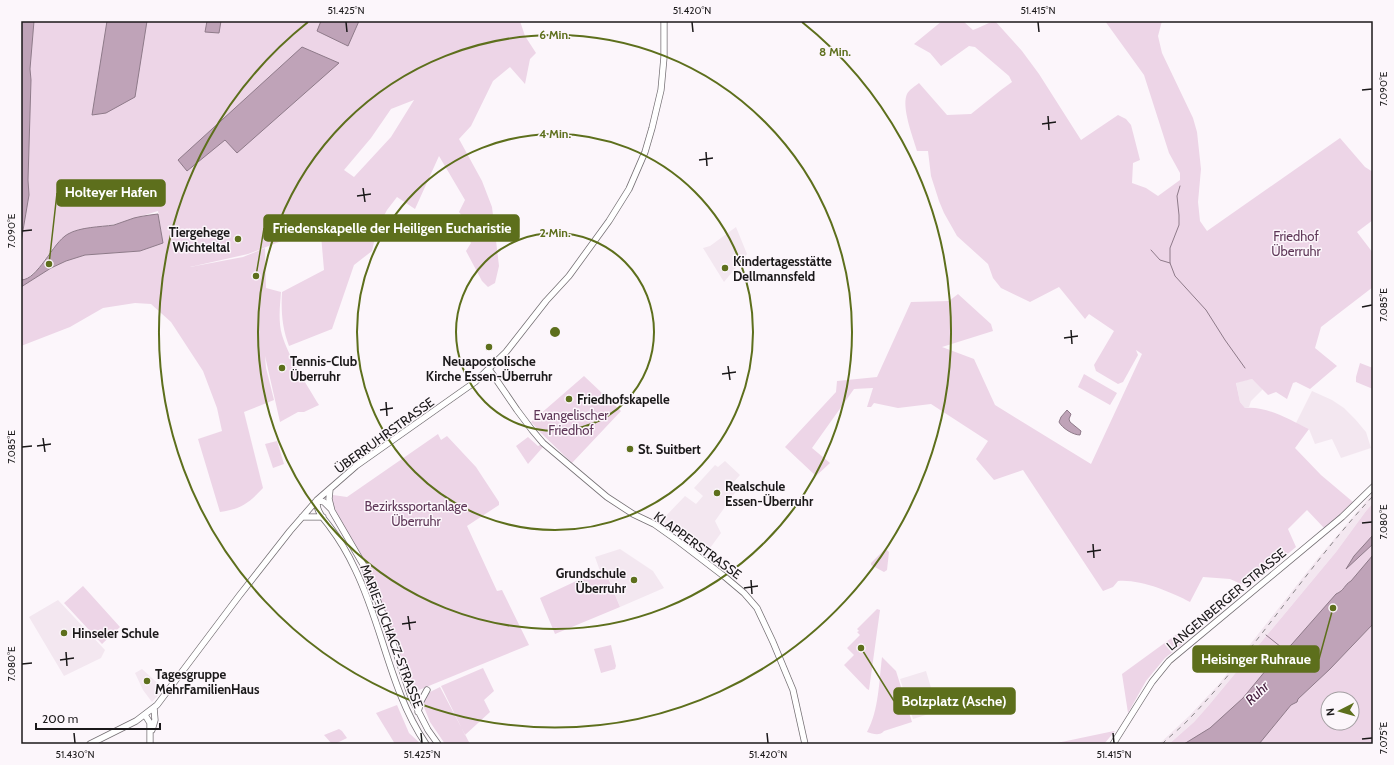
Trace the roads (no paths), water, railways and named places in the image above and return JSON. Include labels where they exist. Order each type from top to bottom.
[{"type":"main road","name":"ÜBERRUHRSTRASSE","points":[[90,744],[136,721],[154,708],[164,698],[243,591],[317,500],[356,466],[475,382],[506,352],[546,301],[569,276],[609,221],[629,189],[647,145],[661,90],[664,57],[664,21]]},
{"type":"main road","name":"KLAPPERSTRASSE","points":[[489,369],[517,410],[544,443],[607,497],[633,514],[654,524],[730,581],[757,608],[796,700],[805,744]]},
{"type":"main road","name":"LANGENBERGER STRASSE","points":[[1113,744],[1152,682],[1169,661],[1342,517],[1373,487]]},
{"type":"main road","name":"MARIE-JUCHACZ-STRASSE","points":[[330,489],[329,499],[332,511]]},
{"type":"main road","name":"MARIE-JUCHACZ-STRASSE","points":[[426,744],[402,700],[368,599],[344,548],[317,509],[317,500],[324,502],[332,511],[364,566],[405,682],[418,712],[438,744]]},
{"type":"main road","points":[[302,517],[323,517]]},
{"type":"main road","points":[[418,712],[427,690]]},
{"type":"main road","points":[[151,732],[155,720],[154,708]]},
{"type":"main road","points":[[145,715],[150,723],[150,744]]},
{"type":"water","points":[[21,21],[34,21],[30,69],[29,195],[21,242]]},
{"type":"water","points":[[107,21],[147,21],[135,97],[106,113],[92,115]]},
{"type":"water","points":[[207,21],[221,21],[219,33],[205,32]]},
{"type":"water","points":[[321,21],[359,21],[348,46],[317,31]]},
{"type":"water","points":[[302,47],[339,63],[237,153],[225,140],[187,171],[178,160]]},
{"type":"water","points":[[158,214],[163,243],[140,251],[85,255],[51,268],[21,287],[21,280],[33,274],[56,245],[68,234],[84,229],[114,225],[134,218]]},
{"type":"water","points":[[1067,410],[1071,414],[1069,419],[1070,422],[1081,431],[1080,435],[1068,431],[1059,422]]},
{"type":"water","points":[[1373,535],[1373,544],[1346,569],[1354,556]]},
{"type":"water","name":"Ruhr","points":[[1373,555],[1373,624],[1330,669],[1298,699],[1297,702],[1291,705],[1259,744],[1184,744],[1210,728],[1243,698],[1271,664],[1292,644],[1336,594],[1351,581]]},
{"type":"waterway","points":[[1180,186],[1177,196],[1179,225],[1170,248],[1170,263],[1175,276],[1206,310],[1245,368]]},
{"type":"waterway","points":[[1151,250],[1160,260],[1170,263]]},
{"type":"waterway","points":[[1266,635],[1281,647]]},
{"type":"railway","points":[[1162,744],[1188,721],[1215,691],[1326,550],[1373,496]]},
{"type":"place","name":"Tiergehege Wichteltal","points":[[238,239]]},
{"type":"place","name":"Holteyer Hafen","points":[[49,264]]},
{"type":"place","name":"Kindertagesstätte Dellmannsfeld","points":[[725,268]]},
{"type":"place","name":"Friedenskapelle der Heiligen Eucharistie","points":[[256,276]]},
{"type":"place","name":"Neuapostolische Kirche Essen-Überruhr","points":[[489,347]]},
{"type":"place","name":"Tennis-Club Überruhr","points":[[282,368]]},
{"type":"place","name":"Friedhofskapelle","points":[[569,399]]},
{"type":"place","name":"St. Suitbert","points":[[630,449]]},
{"type":"place","name":"Realschule Essen-Überruhr","points":[[717,493]]},
{"type":"place","name":"Grundschule Überruhr","points":[[634,580]]},
{"type":"place","name":"Heisinger Ruhraue","points":[[1333,608]]},
{"type":"place","name":"Hinseler Schule","points":[[64,633]]},
{"type":"place","name":"Bolzplatz (Asche)","points":[[861,648]]},
{"type":"place","name":"Tagesgruppe MehrFamilienHaus","points":[[147,681]]},
{"type":"park label","name":"Friedhof Überruhr","points":[[1296,244]]},
{"type":"park label","name":"Evangelischer Friedhof","points":[[571,422]]},
{"type":"park label","name":"Bezirkssportanlage Überruhr","points":[[416,514]]}]
